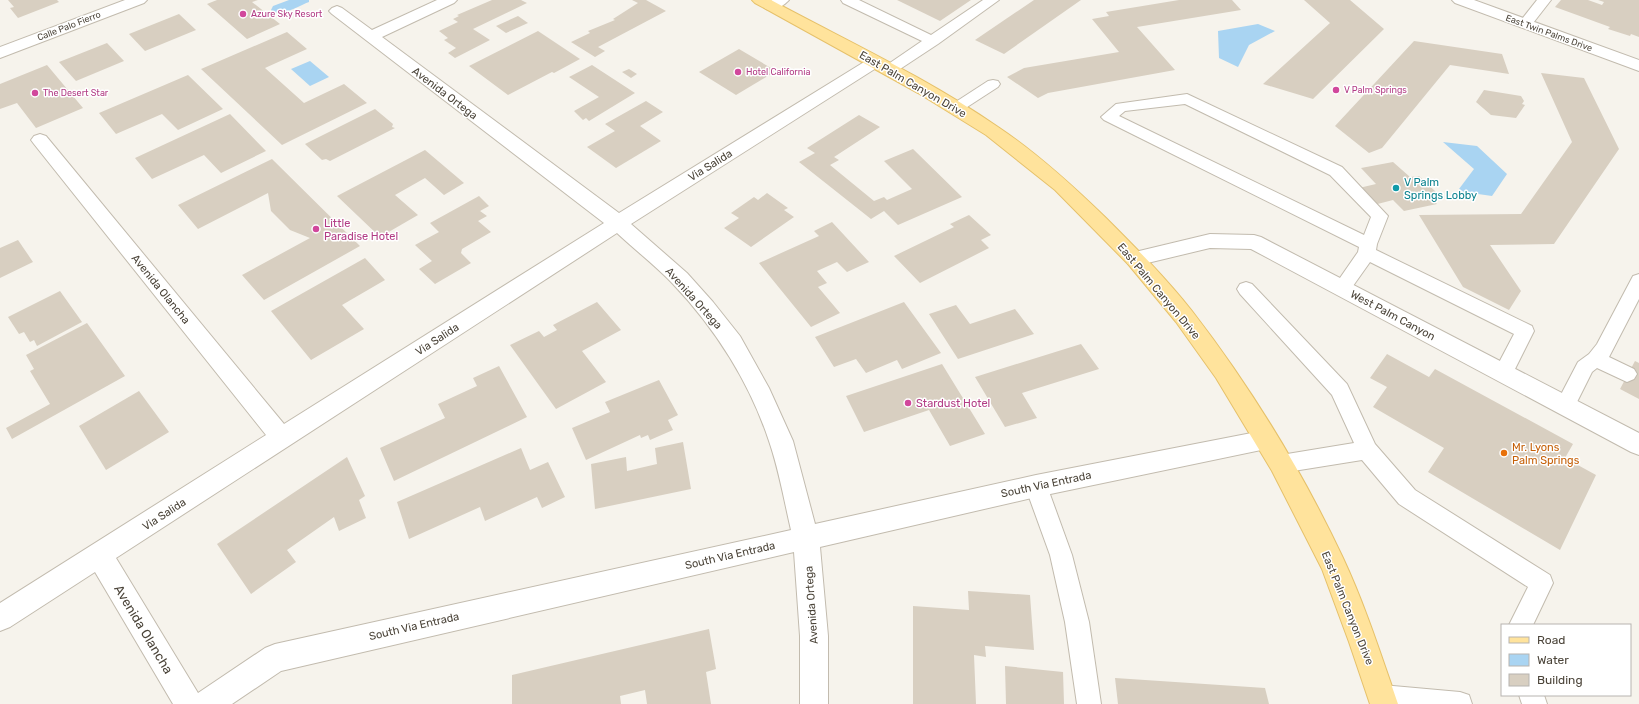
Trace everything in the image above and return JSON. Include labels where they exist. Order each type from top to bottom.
[{"type":"main road","name":"East Palm Canyon Drive","points":[[771,2],[956,108],[992,131],[1062,186],[1135,259],[1184,316],[1224,372],[1281,464],[1333,565],[1363,642],[1383,700]]},
{"type":"street","name":"Calle Palo Fierro","points":[[0,53],[139,0]]},
{"type":"street","points":[[371,36],[449,0]]},
{"type":"street","name":"East Twin Palms Drive","points":[[1460,0],[1639,66]]},
{"type":"street","name":"Avenida Ortega","points":[[337,11],[618,224],[680,278],[706,308],[732,342],[758,388],[782,441],[806,538],[814,636],[814,704]]},
{"type":"street","name":"Via Salida","points":[[0,618],[618,224],[882,66]]},
{"type":"street","name":"Avenida Olancha","points":[[40,140],[282,438]]},
{"type":"street","name":"West Palm Canyon","points":[[1135,259],[1210,240],[1254,242],[1639,445]]},
{"type":"street","name":"South Via Entrada","points":[[207,704],[275,658],[1036,486],[1267,440]]},
{"type":"street","name":"Avenida Olancha","points":[[99,555],[189,704]]},
{"type":"lane","points":[[848,0],[933,41]]},
{"type":"lane","points":[[882,66],[933,41],[992,0]]},
{"type":"lane","points":[[1525,24],[1544,0]]},
{"type":"lane","points":[[956,108],[993,84]]},
{"type":"lane","points":[[1342,288],[1368,249],[1380,216],[1336,171],[1186,99],[1121,107],[1109,117],[1284,203],[1368,249],[1525,331],[1503,374]]},
{"type":"lane","points":[[1565,406],[1585,368],[1596,359],[1604,349],[1639,281]]},
{"type":"lane","points":[[1246,288],[1340,390],[1367,450],[1407,497],[1542,584],[1522,624]]},
{"type":"lane","points":[[1596,359],[1627,374]]},
{"type":"lane","points":[[1281,464],[1367,450]]},
{"type":"lane","points":[[1036,486],[1061,555],[1077,622],[1089,704]]},
{"type":"lane","points":[[1383,700],[1460,704]]},
{"type":"water","points":[[289,0],[309,0],[309,2],[285,12],[280,13],[271,10],[273,6]]},
{"type":"water","points":[[1258,24],[1275,31],[1249,45],[1238,67],[1219,58],[1218,31]]},
{"type":"water","points":[[310,61],[329,77],[310,86],[291,69]]},
{"type":"water","points":[[1443,142],[1477,146],[1507,174],[1492,196],[1464,192],[1459,189],[1474,169]]},
{"type":"building","points":[[8,0],[57,0],[59,2],[18,18],[10,8],[14,7]]},
{"type":"building","name":"Azure Sky Resort","points":[[217,0],[258,0],[252,2],[280,24],[247,39],[207,4]]},
{"type":"building","points":[[492,0],[521,0],[527,3],[473,29],[490,40],[455,58],[448,53],[456,48],[444,40],[448,38],[439,31],[458,22],[453,19],[459,16],[457,15]]},
{"type":"building","points":[[632,0],[646,0],[666,11],[598,47],[605,51],[595,57],[571,42],[590,33],[588,31],[615,20],[613,19],[638,3]]},
{"type":"building","points":[[897,0],[971,0],[940,21]]},
{"type":"building","points":[[1034,0],[1081,0],[1004,54],[975,40]]},
{"type":"building","points":[[1179,0],[1232,0],[1241,10],[1137,27],[1175,70],[1048,93],[1038,98],[1007,77],[1024,68],[1119,52],[1092,19],[1109,16],[1106,12]]},
{"type":"building","points":[[1304,0],[1350,0],[1384,29],[1313,99],[1263,84],[1330,23]]},
{"type":"building","points":[[1561,0],[1588,0],[1602,5],[1604,2],[1598,0],[1639,0],[1639,37],[1631,34],[1630,36],[1608,29],[1610,27],[1555,7]]},
{"type":"building","points":[[179,14],[196,30],[145,51],[129,34]]},
{"type":"building","points":[[518,16],[528,23],[506,33],[496,26]]},
{"type":"building","points":[[538,31],[580,59],[508,95],[469,66]]},
{"type":"building","points":[[287,32],[307,49],[265,68],[304,103],[344,84],[367,103],[282,145],[201,69]]},
{"type":"building","points":[[1414,41],[1502,54],[1509,74],[1450,65],[1382,148],[1369,153],[1335,126]]},
{"type":"building","points":[[107,43],[124,61],[76,81],[59,62]]},
{"type":"building","name":"Hotel California","points":[[739,49],[776,71],[736,95],[699,72]]},
{"type":"building","name":"The Desert Star","points":[[47,65],[83,108],[36,128],[17,103],[0,109],[0,84]]},
{"type":"building","points":[[592,65],[635,93],[589,121],[586,118],[583,120],[574,111],[599,97],[569,77]]},
{"type":"building","points":[[629,69],[637,74],[631,78],[622,72]]},
{"type":"building","points":[[1541,73],[1584,78],[1619,149],[1554,244],[1490,245],[1521,291],[1509,310],[1463,287],[1419,215],[1521,214],[1572,142]]},
{"type":"building","points":[[188,75],[223,109],[178,130],[162,114],[116,134],[99,113]]},
{"type":"building","points":[[1484,90],[1521,96],[1524,101],[1522,104],[1525,105],[1516,118],[1491,115],[1476,102]]},
{"type":"building","points":[[646,101],[663,112],[640,126],[661,141],[616,168],[587,147],[615,131],[605,124]]},
{"type":"building","points":[[375,109],[393,124],[392,127],[395,128],[330,161],[326,159],[322,160],[305,144]]},
{"type":"building","points":[[230,114],[266,151],[221,173],[204,155],[152,179],[135,158]]},
{"type":"building","points":[[859,115],[880,127],[834,157],[839,160],[830,165],[874,201],[884,197],[887,200],[912,189],[884,161],[913,149],[962,197],[898,225],[884,211],[871,219],[799,162],[815,153],[807,148]]},
{"type":"building","points":[[425,150],[464,183],[444,195],[425,178],[395,195],[418,215],[380,237],[337,196]]},
{"type":"building","name":"Little Paradise Hotel","points":[[272,159],[360,246],[264,300],[242,275],[310,238],[290,230],[271,211],[268,193],[198,229],[178,205]]},
{"type":"building","name":"V Palm Springs Lobby","points":[[1393,162],[1410,177],[1419,176],[1436,192],[1427,194],[1437,204],[1404,211],[1393,200],[1362,208],[1346,191],[1376,184],[1361,168]]},
{"type":"building","points":[[767,193],[788,208],[784,210],[794,217],[751,247],[724,228],[739,218],[731,213],[754,197],[758,200]]},
{"type":"building","points":[[479,196],[489,206],[480,211],[487,216],[478,221],[491,232],[462,249],[461,253],[471,263],[435,284],[419,269],[432,261],[415,245],[439,232],[430,223]]},
{"type":"building","points":[[969,215],[991,235],[981,240],[989,248],[920,283],[894,256],[954,227],[950,224]]},
{"type":"building","points":[[832,222],[869,262],[847,272],[837,262],[817,271],[827,283],[818,287],[840,313],[811,327],[759,263],[819,236],[814,231]]},
{"type":"building","points":[[18,240],[33,262],[0,278],[0,248]]},
{"type":"building","points":[[365,258],[385,280],[342,305],[364,329],[311,360],[271,311]]},
{"type":"building","points":[[60,291],[82,322],[37,346],[34,340],[30,342],[24,332],[19,334],[8,317]]},
{"type":"building","points":[[597,302],[621,330],[582,351],[606,382],[556,409],[510,345],[539,331],[544,337],[557,330],[553,325]]},
{"type":"building","points":[[904,302],[941,353],[902,369],[897,360],[866,373],[856,359],[834,367],[815,337]]},
{"type":"building","points":[[956,305],[970,324],[1015,309],[1034,334],[958,359],[929,314]]},
{"type":"building","points":[[87,323],[125,376],[12,439],[6,428],[50,404],[30,371],[34,369],[26,355]]},
{"type":"building","points":[[1081,344],[1099,369],[1022,393],[1037,418],[1005,427],[975,377]]},
{"type":"building","name":"Mr. Lyons Palm Springs","points":[[1387,354],[1429,377],[1435,369],[1573,444],[1565,458],[1596,475],[1560,550],[1428,472],[1444,448],[1373,407],[1387,387],[1370,378]]},
{"type":"building","points":[[1635,361],[1639,363],[1639,399],[1620,389]]},
{"type":"building","name":"Stardust Hotel","points":[[942,364],[985,434],[950,446],[929,410],[864,432],[846,396]]},
{"type":"building","points":[[499,366],[527,417],[394,481],[380,448],[445,418],[438,404],[477,386],[473,378]]},
{"type":"building","points":[[659,380],[678,415],[668,420],[673,430],[650,440],[648,435],[641,438],[640,435],[586,460],[572,428],[610,412],[605,402]]},
{"type":"building","points":[[139,391],[169,432],[106,470],[79,426]]},
{"type":"building","points":[[683,442],[691,489],[595,509],[591,464],[626,457],[627,471],[657,464],[655,448]]},
{"type":"building","points":[[521,448],[530,470],[548,462],[565,497],[542,508],[537,497],[485,521],[480,507],[409,539],[397,502]]},
{"type":"building","points":[[347,457],[365,496],[359,500],[366,518],[339,531],[334,517],[287,550],[296,562],[251,594],[217,544]]},
{"type":"building","points":[[968,591],[1030,595],[1034,650],[985,646],[986,657],[974,655],[976,704],[913,704],[913,606],[969,610]]},
{"type":"building","points":[[709,629],[716,669],[706,672],[711,704],[647,704],[645,690],[620,696],[621,704],[512,704],[512,675]]},
{"type":"building","points":[[1005,666],[1063,672],[1064,704],[1006,704]]},
{"type":"building","points":[[1115,678],[1265,688],[1269,704],[1118,704]]},
{"type":"place","name":"Azure Sky Resort","points":[[243,14]]},
{"type":"place","name":"Hotel California","points":[[738,72]]},
{"type":"place","name":"V Palm Springs","points":[[1336,90]]},
{"type":"place","name":"The Desert Star","points":[[35,93]]},
{"type":"place","name":"V Palm Springs Lobby","points":[[1396,188]]},
{"type":"place","name":"Little Paradise Hotel","points":[[316,229]]},
{"type":"place","name":"Stardust Hotel","points":[[908,403]]},
{"type":"place","name":"Mr. Lyons Palm Springs","points":[[1504,453]]}]
